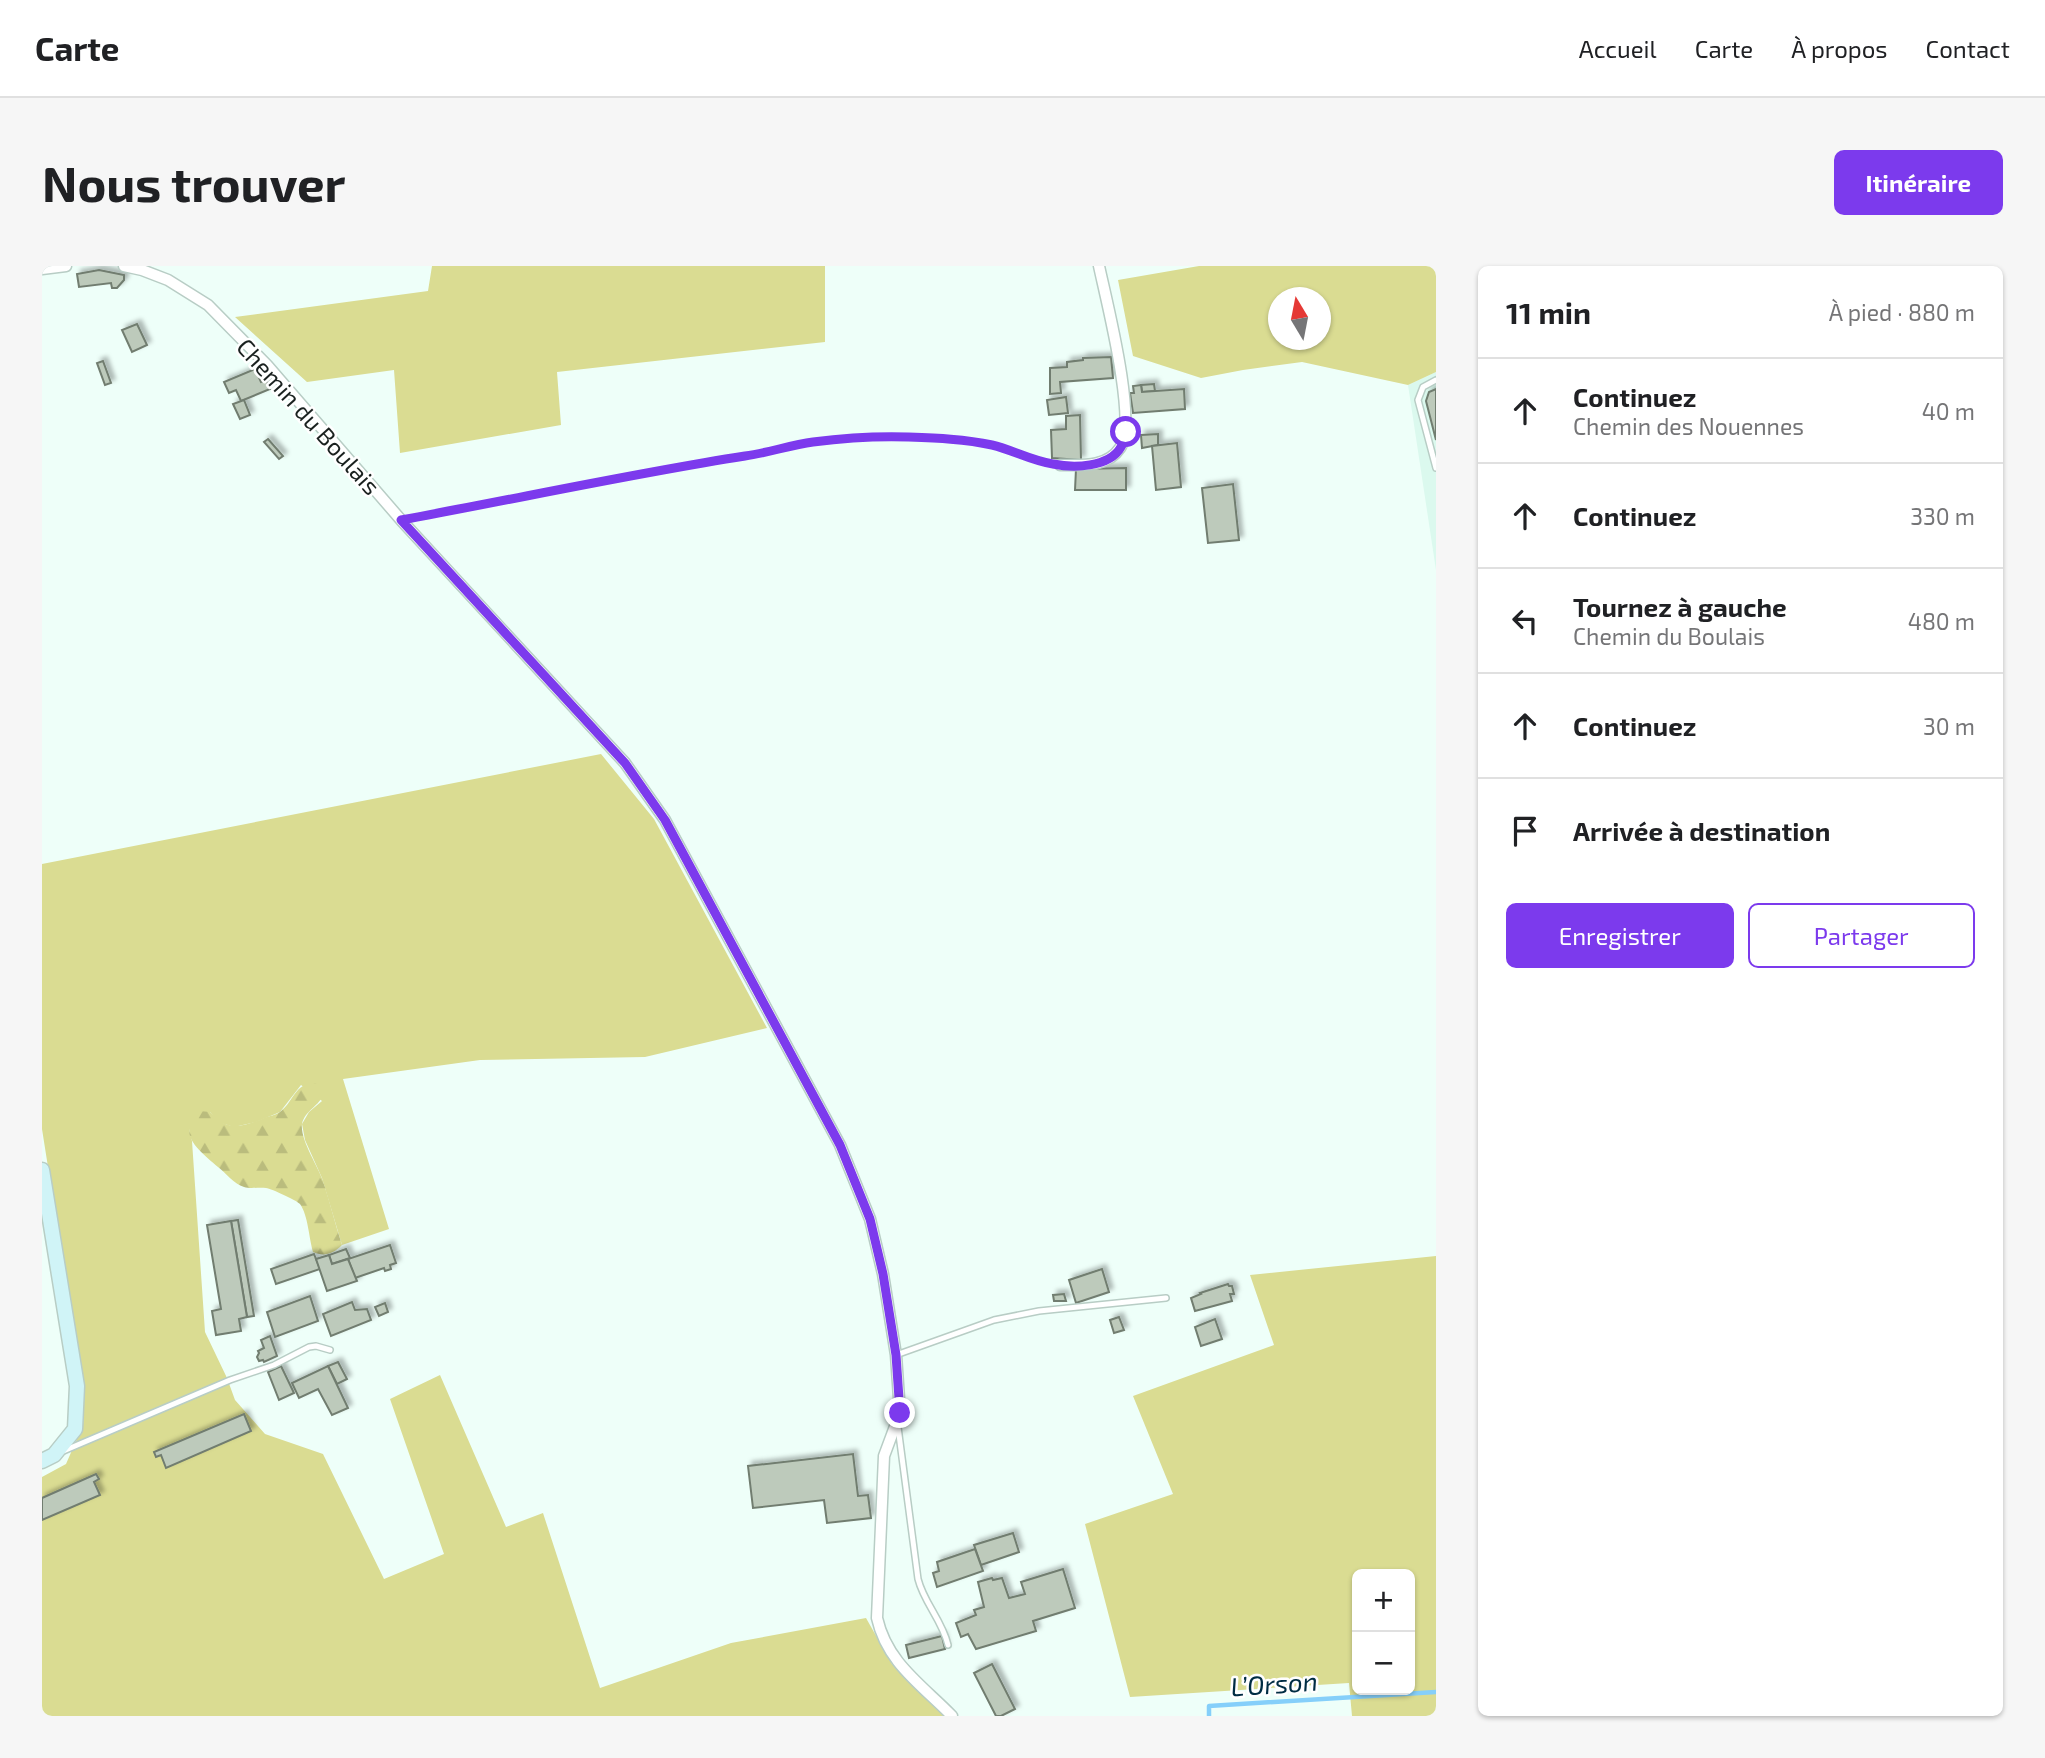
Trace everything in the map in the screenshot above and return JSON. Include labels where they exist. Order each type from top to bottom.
[{"type":"street","points":[[42,269],[66,266]]},
{"type":"street","name":"Chemin du Boulais","points":[[124,266],[168,280],[208,305],[267,365],[401,520],[625,763],[665,820],[840,1145],[870,1219],[883,1274],[896,1355],[900,1413]]},
{"type":"street","points":[[1060,465],[1101,462],[1114,456],[1122,446],[1126,432],[1120,361],[1099,266]]},
{"type":"street","points":[[42,1170],[77,1386],[75,1429],[48,1458]]},
{"type":"street","points":[[900,1413],[884,1456],[877,1618],[881,1634],[898,1664],[952,1716]]},
{"type":"lane","points":[[1436,380],[1423,387],[1418,400],[1436,468]]},
{"type":"lane","points":[[896,1355],[994,1320],[1039,1311],[1166,1298]]},
{"type":"lane","points":[[48,1458],[230,1380],[274,1365],[309,1347],[330,1350]]},
{"type":"lane","points":[[900,1413],[899,1441],[918,1579],[925,1599],[943,1627],[948,1645]]},
{"type":"path","points":[[401,520],[654,470],[842,439],[908,437],[975,442],[1060,465]]},
{"type":"shaded area","points":[[1436,372],[1436,570],[1408,385]]},
{"type":"green space","points":[[432,266],[825,266],[825,342],[557,372],[561,425],[400,453],[394,370],[307,382],[235,317],[428,291]]},
{"type":"green space","points":[[1199,266],[1436,266],[1436,372],[1408,385],[1302,362],[1201,378],[1133,356],[1118,280]]},
{"type":"green space","points":[[601,754],[654,819],[767,1028],[645,1057],[480,1060],[343,1079],[389,1229],[342,1245],[322,1178],[305,1140],[302,1124],[309,1112],[322,1101],[301,1085],[280,1112],[256,1122],[234,1127],[218,1122],[210,1112],[189,1130],[192,1141],[205,1332],[235,1400],[265,1434],[323,1454],[384,1579],[444,1554],[390,1399],[440,1375],[506,1527],[543,1513],[600,1688],[731,1643],[866,1618],[892,1664],[946,1716],[42,1716],[42,1477],[66,1464],[83,1425],[84,1395],[42,1129],[42,864]]},
{"type":"green space","points":[[311,1082],[320,1085],[324,1093],[304,1119],[302,1130],[323,1181],[342,1245],[325,1254],[313,1252],[307,1220],[300,1204],[269,1189],[246,1188],[237,1183],[198,1148],[190,1135],[189,1127],[199,1111],[210,1112],[223,1123],[236,1126],[274,1115],[284,1108],[300,1088]]},
{"type":"green space","points":[[1436,1256],[1436,1716],[1352,1716],[1349,1683],[1130,1697],[1085,1524],[1173,1494],[1133,1396],[1274,1345],[1250,1275]]},
{"type":"building","points":[[99,270],[124,275],[124,280],[117,288],[112,288],[111,283],[79,287],[77,274]]},
{"type":"building","points":[[137,324],[147,345],[132,352],[122,330]]},
{"type":"building","points":[[1111,357],[1113,378],[1060,382],[1061,393],[1050,394],[1050,368],[1067,367],[1067,362],[1083,358]]},
{"type":"building","points":[[103,361],[111,383],[105,385],[97,363]]},
{"type":"building","points":[[255,369],[261,382],[266,380],[270,389],[241,401],[236,390],[229,393],[224,382]]},
{"type":"building","points":[[1154,384],[1155,391],[1142,392],[1141,385]]},
{"type":"building","points":[[1141,385],[1142,392],[1184,389],[1185,409],[1133,413],[1130,393],[1134,393],[1133,386]]},
{"type":"building","points":[[1436,389],[1436,440],[1426,401],[1429,392]]},
{"type":"building","points":[[1066,397],[1068,413],[1049,415],[1047,400]]},
{"type":"building","points":[[244,400],[250,415],[240,419],[233,404]]},
{"type":"building","points":[[1080,415],[1081,460],[1052,458],[1051,430],[1066,429],[1066,416]]},
{"type":"building","points":[[1158,434],[1158,445],[1142,448],[1141,435]]},
{"type":"building","points":[[268,439],[283,456],[279,459],[264,442]]},
{"type":"building","points":[[1177,443],[1181,487],[1156,490],[1152,446]]},
{"type":"building","points":[[1126,468],[1126,490],[1075,490],[1076,469]]},
{"type":"building","points":[[1233,484],[1239,540],[1208,543],[1202,488]]},
{"type":"building","points":[[238,1220],[254,1316],[247,1317],[231,1221]]},
{"type":"building","points":[[231,1221],[247,1317],[239,1319],[241,1331],[216,1335],[212,1311],[221,1309],[207,1225]]},
{"type":"building","points":[[390,1245],[396,1263],[390,1265],[391,1269],[385,1271],[384,1268],[355,1278],[348,1259]]},
{"type":"building","points":[[346,1249],[350,1258],[332,1264],[329,1255]]},
{"type":"building","points":[[314,1254],[320,1269],[276,1284],[271,1269]]},
{"type":"building","points":[[329,1255],[332,1264],[348,1259],[357,1281],[327,1291],[316,1259]]},
{"type":"building","points":[[1102,1269],[1109,1292],[1076,1303],[1069,1280]]},
{"type":"building","points":[[1228,1284],[1232,1286],[1234,1294],[1230,1294],[1232,1301],[1195,1311],[1191,1298]]},
{"type":"building","points":[[1064,1294],[1066,1301],[1054,1301],[1053,1295]]},
{"type":"building","points":[[310,1296],[318,1321],[275,1337],[267,1312]]},
{"type":"building","points":[[352,1302],[355,1310],[367,1309],[371,1320],[331,1336],[323,1314]]},
{"type":"building","points":[[385,1303],[388,1312],[379,1316],[375,1307]]},
{"type":"building","points":[[1119,1317],[1124,1330],[1114,1333],[1110,1320]]},
{"type":"building","points":[[1215,1319],[1222,1339],[1201,1346],[1195,1327]]},
{"type":"building","points":[[270,1336],[277,1356],[264,1362],[259,1361],[258,1351],[264,1348],[261,1340]]},
{"type":"building","points":[[338,1362],[347,1379],[337,1384],[328,1366]]},
{"type":"building","points":[[281,1366],[294,1393],[279,1400],[268,1372]]},
{"type":"building","points":[[328,1366],[348,1408],[332,1415],[318,1389],[299,1398],[292,1383]]},
{"type":"building","points":[[244,1414],[251,1431],[166,1468],[161,1455],[156,1457],[154,1452]]},
{"type":"building","points":[[853,1454],[858,1496],[868,1495],[871,1518],[827,1523],[824,1500],[753,1508],[748,1466]]},
{"type":"building","points":[[96,1474],[99,1479],[94,1482],[100,1495],[42,1520],[42,1498]]},
{"type":"building","points":[[1013,1533],[1019,1552],[981,1565],[974,1545]]},
{"type":"building","points":[[975,1549],[983,1571],[937,1587],[933,1573],[939,1571],[937,1562]]},
{"type":"building","points":[[1063,1569],[1075,1608],[1033,1621],[1036,1631],[976,1649],[968,1634],[961,1637],[956,1623],[976,1615],[974,1610],[984,1607],[978,1582],[1002,1578],[1009,1598],[1025,1594],[1021,1582]]},
{"type":"building","points":[[942,1636],[945,1649],[909,1658],[906,1645]]},
{"type":"building","points":[[992,1664],[1015,1709],[1001,1716],[996,1716],[974,1673]]},
{"type":"waterway","name":"L’Orson","points":[[1209,1716],[1209,1706],[1436,1692]]},
{"type":"route","points":[[900,1413],[896,1355],[883,1274],[870,1219],[840,1145],[665,820],[625,763],[401,520],[654,470],[842,439],[883,436],[975,442],[1053,465],[1082,465],[1101,462],[1114,456],[1122,446],[1126,432]]}]
